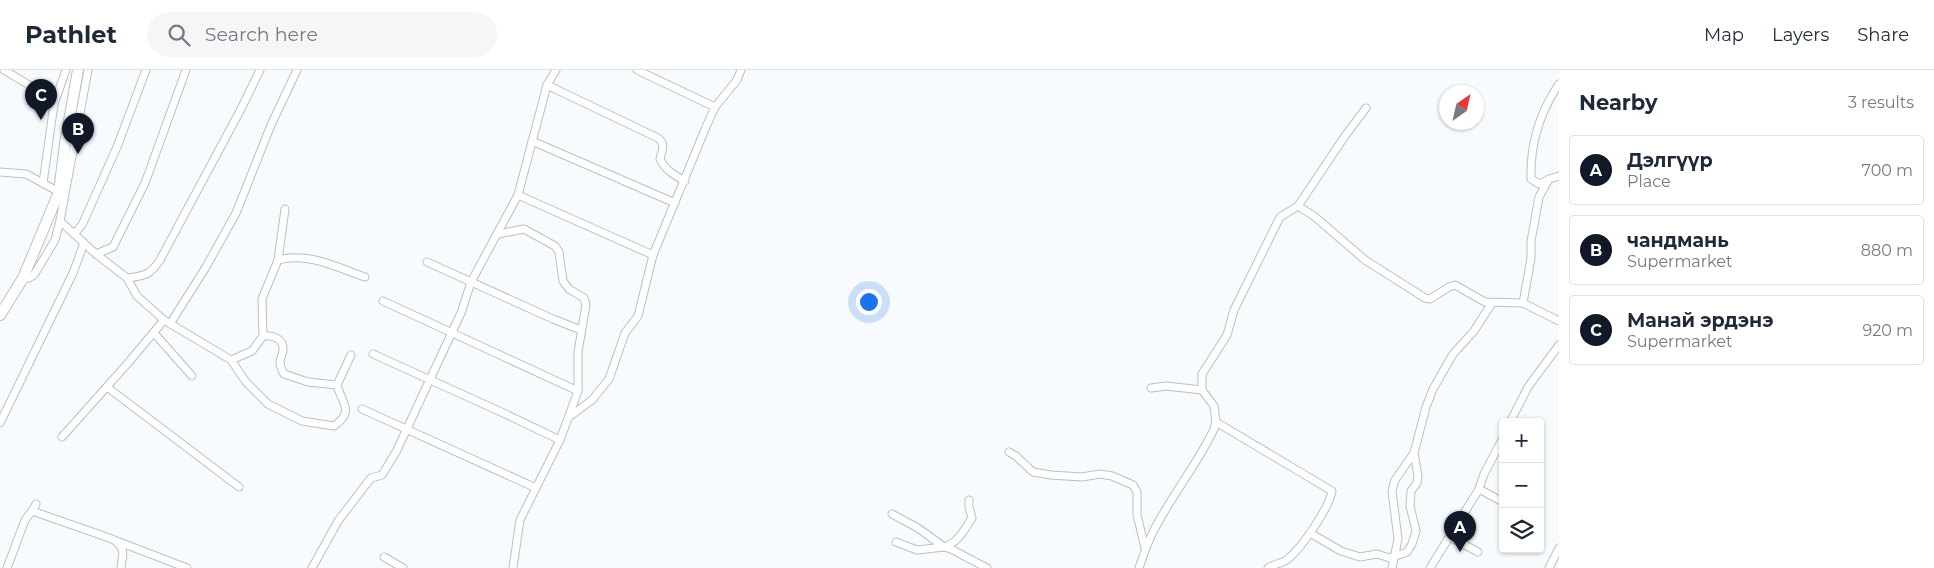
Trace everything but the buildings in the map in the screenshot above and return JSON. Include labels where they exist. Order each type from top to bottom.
[{"type":"main road","points":[[0,316],[22,278],[59,192],[69,145],[78,70]]},
{"type":"street","points":[[4,70],[39,91],[54,104]]},
{"type":"street","points":[[43,184],[54,104],[66,70]]},
{"type":"street","points":[[22,278],[30,278],[40,268],[54,240],[60,222],[69,145],[88,70]]},
{"type":"street","points":[[74,234],[82,225],[117,147],[146,70]]},
{"type":"street","points":[[96,254],[113,247],[145,183],[186,70]]},
{"type":"street","points":[[127,278],[153,272],[237,118],[260,70]]},
{"type":"street","points":[[62,436],[154,333],[167,322],[206,267],[236,214],[271,125],[298,70]]},
{"type":"street","points":[[312,568],[338,521],[371,478],[382,475],[407,428],[462,313],[471,282],[518,194],[547,85],[556,70]]},
{"type":"street","points":[[637,70],[715,107]]},
{"type":"street","points":[[568,418],[592,400],[609,379],[626,333],[638,316],[653,255],[715,107],[737,80],[741,70]]},
{"type":"street","points":[[1559,84],[1542,112],[1532,160],[1531,179],[1539,184],[1559,176]]},
{"type":"street","points":[[547,85],[658,138],[663,146],[660,159],[663,165],[674,176],[685,181]]},
{"type":"street","points":[[1139,568],[1153,531],[1212,435],[1216,422],[1214,406],[1202,390],[1202,374],[1227,335],[1234,310],[1280,217],[1298,206],[1340,142],[1366,108]]},
{"type":"street","points":[[532,141],[674,203]]},
{"type":"street","points":[[1,170],[26,174],[59,192]]},
{"type":"street","points":[[1523,303],[1539,197],[1549,179]]},
{"type":"street","points":[[518,194],[653,255]]},
{"type":"street","points":[[1298,206],[1314,216],[1365,260],[1425,298],[1430,299],[1454,285],[1484,302],[1523,303],[1559,321]]},
{"type":"street","points":[[231,360],[252,351],[263,336],[262,299],[278,260],[285,209]]},
{"type":"street","points":[[60,222],[127,278],[137,296],[167,322],[231,360],[246,382],[268,404],[302,421],[334,426],[342,420],[346,412],[345,403],[337,385],[351,355]]},
{"type":"street","points":[[498,234],[524,229],[555,246],[559,252],[563,281],[569,289],[584,298],[586,305],[578,352],[578,391],[560,440],[520,520],[513,568]]},
{"type":"street","points":[[0,423],[73,273],[84,243]]},
{"type":"street","points":[[278,260],[298,257],[314,258],[365,277]]},
{"type":"street","points":[[428,262],[581,330]]},
{"type":"street","points":[[384,301],[578,391]]},
{"type":"street","points":[[1392,568],[1398,528],[1392,491],[1395,480],[1414,453],[1426,407],[1433,389],[1452,354],[1474,331],[1492,303]]},
{"type":"street","points":[[154,333],[192,376]]},
{"type":"street","points":[[263,336],[270,335],[282,342],[283,349],[280,366],[284,374],[308,382],[337,385]]},
{"type":"street","points":[[1512,418],[1528,387],[1559,346]]},
{"type":"street","points":[[373,354],[560,440]]},
{"type":"street","points":[[1151,388],[1166,386],[1202,390]]},
{"type":"street","points":[[106,387],[239,487]]},
{"type":"street","points":[[362,409],[536,488]]},
{"type":"street","points":[[1216,422],[1332,491],[1329,501],[1310,533],[1289,559],[1275,563],[1268,568]]},
{"type":"street","points":[[1430,568],[1479,489],[1484,474],[1499,446]]},
{"type":"street","points":[[1009,452],[1033,472],[1082,477],[1100,474],[1112,476],[1133,485],[1137,492],[1137,515],[1145,548]]},
{"type":"street","points":[[1310,533],[1340,551],[1360,557],[1372,555],[1390,558],[1407,552],[1416,531],[1410,506],[1411,492],[1417,483],[1418,476],[1414,453]]},
{"type":"street","points":[[1479,489],[1499,500]]},
{"type":"street","points":[[896,542],[917,550],[951,545],[958,539],[972,518],[969,500]]},
{"type":"street","points":[[7,568],[25,520],[36,504]]},
{"type":"street","points":[[32,511],[101,534],[187,568]]},
{"type":"street","points":[[892,514],[918,528],[944,547],[958,552],[987,568]]},
{"type":"street","points":[[101,534],[122,546],[121,568]]},
{"type":"street","points":[[1450,537],[1478,552]]},
{"type":"street","points":[[1549,568],[1559,548]]},
{"type":"street","points":[[384,557],[403,568]]},
{"type":"place","name":"Манай эрдэнэ","points":[[41,120]]},
{"type":"place","name":"чандмань","points":[[78,154]]},
{"type":"place","name":"Дэлгүүр","points":[[1460,552]]}]
